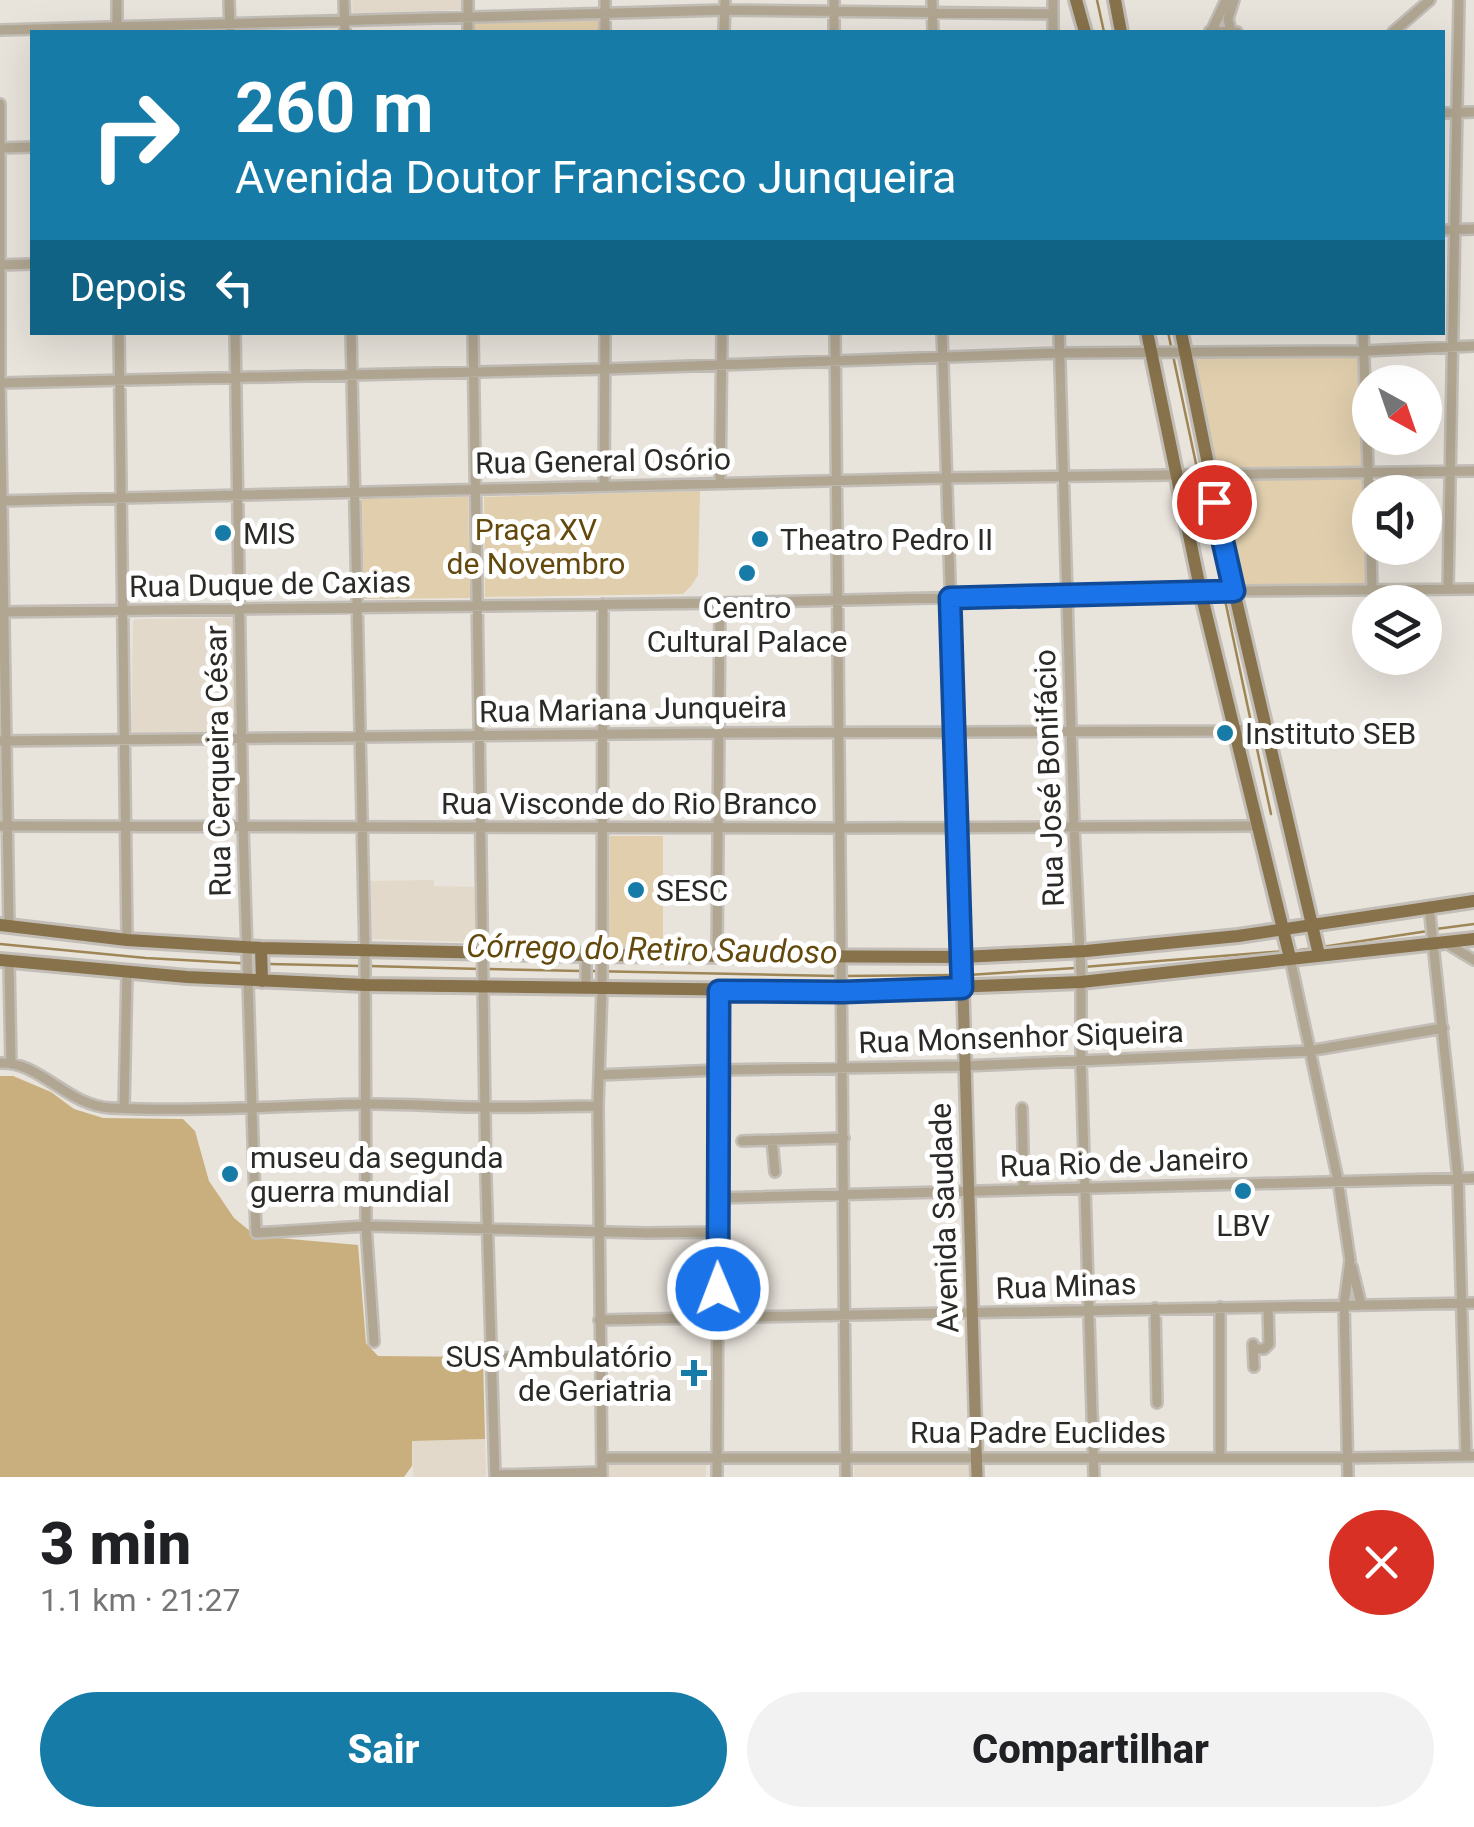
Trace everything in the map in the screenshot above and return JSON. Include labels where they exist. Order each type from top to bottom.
[{"type":"main road","points":[[1115,0],[1122,30]]},
{"type":"main road","points":[[1078,2],[1084,30]]},
{"type":"main road","points":[[1148,335],[1289,955]]},
{"type":"main road","points":[[1181,335],[1180,352],[1230,591],[1318,952]]},
{"type":"main road","points":[[4,926],[254,951],[601,959],[718,954],[843,962],[962,960],[1080,954],[1284,931],[1474,901]]},
{"type":"main road","points":[[5,961],[128,972],[719,991],[1080,977],[1474,939]]},
{"type":"main road","points":[[254,951],[255,977]]},
{"type":"street","points":[[117,0],[117,30]]},
{"type":"street","points":[[229,0],[229,27]]},
{"type":"street","points":[[344,0],[345,30]]},
{"type":"street","points":[[468,0],[468,30]]},
{"type":"street","points":[[605,0],[605,30]]},
{"type":"street","points":[[932,0],[933,30]]},
{"type":"street","points":[[1053,0],[1053,30]]},
{"type":"street","points":[[1211,30],[1226,0]]},
{"type":"street","points":[[1233,30],[1228,19],[1234,0]]},
{"type":"street","points":[[1395,30],[1430,0]]},
{"type":"street","points":[[1448,589],[1453,346],[1448,230],[1460,0]]},
{"type":"street","points":[[0,30],[229,27],[725,5],[1053,14]]},
{"type":"street","points":[[724,30],[725,5]]},
{"type":"street","points":[[0,104],[4,926]]},
{"type":"street","points":[[1445,113],[1474,112]]},
{"type":"street","points":[[0,148],[30,147]]},
{"type":"street","points":[[1448,230],[1474,229]]},
{"type":"street","points":[[0,264],[30,264]]},
{"type":"street","points":[[119,335],[127,940]]},
{"type":"street","name":"Rua Cerqueira César","points":[[234,335],[244,826],[254,951]]},
{"type":"street","points":[[351,335],[365,954],[366,1226],[374,1342]]},
{"type":"street","points":[[473,335],[495,1476],[602,1475],[598,1106],[603,604]]},
{"type":"street","points":[[604,486],[605,335]]},
{"type":"street","points":[[720,483],[722,335]]},
{"type":"street","points":[[835,335],[846,1477]]},
{"type":"street","points":[[942,335],[962,960]]},
{"type":"street","name":"Rua José Bonifácio","points":[[1059,335],[1094,1477]]},
{"type":"street","points":[[1363,335],[1368,474]]},
{"type":"street","points":[[0,383],[1474,346]]},
{"type":"street","name":"Rua General Osório","points":[[2,501],[947,478],[1474,471]]},
{"type":"street","name":"Rua Duque de Caxias","points":[[1442,589],[1474,589]]},
{"type":"street","name":"Rua Duque de Caxias","points":[[2,612],[1352,590]]},
{"type":"street","points":[[718,954],[720,603]]},
{"type":"street","name":"Rua Mariana Junqueira","points":[[3,741],[1239,731],[1263,726]]},
{"type":"street","name":"Rua Visconde do Rio Branco","points":[[4,826],[1258,826]]},
{"type":"street","points":[[1430,908],[1437,940],[1468,1303],[1470,1456]]},
{"type":"street","points":[[1437,940],[1474,960]]},
{"type":"street","points":[[1289,955],[1362,1304]]},
{"type":"street","points":[[586,958],[586,986]]},
{"type":"street","name":"Avenida Saudade","points":[[962,960],[977,1477]]},
{"type":"street","points":[[5,961],[5,1063],[37,1073],[78,1100],[106,1108],[598,1106]]},
{"type":"street","points":[[124,1108],[128,972]]},
{"type":"street","points":[[255,977],[252,1110],[256,1233],[366,1226],[716,1232]]},
{"type":"street","points":[[716,1477],[719,991]]},
{"type":"street","name":"Rua Monsenhor Siqueira","points":[[599,1075],[964,1066],[1309,1051],[1443,1028]]},
{"type":"street","points":[[1022,1108],[1024,1190]]},
{"type":"street","points":[[742,1141],[844,1138]]},
{"type":"street","points":[[772,1140],[774,1172]]},
{"type":"street","name":"Rua Rio de Janeiro","points":[[716,1198],[1474,1178]]},
{"type":"street","points":[[1348,1477],[1344,1305],[1350,1260]]},
{"type":"street","name":"Rua Minas","points":[[599,1320],[1468,1303]]},
{"type":"street","points":[[1254,1366],[1253,1346],[1264,1349],[1270,1344],[1268,1306]]},
{"type":"street","points":[[1220,1307],[1220,1458]]},
{"type":"street","points":[[1155,1308],[1157,1403]]},
{"type":"street","points":[[491,1358],[599,1356]]},
{"type":"street","name":"Rua Padre Euclides","points":[[602,1458],[1470,1456]]},
{"type":"shaded area","points":[[352,0],[461,0],[461,10],[353,13]]},
{"type":"shaded area","points":[[231,618],[236,729],[134,733],[133,621]]},
{"type":"shaded area","points":[[434,880],[434,886],[476,887],[475,942],[371,939],[370,881]]},
{"type":"shaded area","points":[[0,1076],[13,1076],[51,1092],[74,1109],[103,1118],[183,1119],[195,1131],[209,1181],[234,1218],[256,1236],[358,1245],[366,1343],[378,1356],[483,1357],[485,1439],[412,1441],[412,1466],[404,1477],[0,1477]]},
{"type":"shaded area","points":[[485,1439],[486,1477],[413,1477],[412,1441]]},
{"type":"shaded area","points":[[973,1461],[974,1477],[854,1477],[854,1462]]},
{"type":"shaded area","points":[[607,1463],[706,1464],[706,1477],[607,1477]]},
{"type":"green space","points":[[599,17],[601,30],[473,30],[472,21]]},
{"type":"green space","points":[[1360,354],[1360,365],[1352,365],[1352,455],[1363,455],[1364,471],[1211,470],[1190,355]]},
{"type":"green space","points":[[1212,476],[1352,478],[1352,565],[1367,565],[1368,585],[1238,587]]},
{"type":"green space","name":"Praça XV de Novembro","points":[[700,491],[698,575],[683,594],[485,597],[484,497]]},
{"type":"green space","points":[[468,497],[470,598],[364,599],[362,499]]},
{"type":"green space","name":"SESC","points":[[610,836],[663,836],[663,946],[609,943]]},
{"type":"waterway","points":[[1097,0],[1104,30]]},
{"type":"waterway","points":[[1169,335],[1251,722]]},
{"type":"waterway","points":[[1253,730],[1271,814]]},
{"type":"waterway","points":[[1436,929],[1474,924]]},
{"type":"waterway","points":[[1322,947],[1428,931]]},
{"type":"waterway","name":"Córrego do Retiro Saudoso","points":[[0,944],[256,964]]},
{"type":"waterway","name":"Córrego do Retiro Saudoso","points":[[1293,951],[1314,948]]},
{"type":"waterway","name":"Córrego do Retiro Saudoso","points":[[1083,967],[1285,951]]},
{"type":"waterway","name":"Córrego do Retiro Saudoso","points":[[269,964],[361,966]]},
{"type":"waterway","name":"Córrego do Retiro Saudoso","points":[[369,966],[481,969]]},
{"type":"waterway","name":"Córrego do Retiro Saudoso","points":[[968,975],[1075,968]]},
{"type":"waterway","name":"Córrego do Retiro Saudoso","points":[[489,969],[581,971]]},
{"type":"waterway","name":"Córrego do Retiro Saudoso","points":[[589,971],[835,976]]},
{"type":"waterway","name":"Córrego do Retiro Saudoso","points":[[843,976],[955,975]]},
{"type":"place","name":"MIS","points":[[223,533]]},
{"type":"place","name":"Theatro Pedro II","points":[[760,539]]},
{"type":"place","name":"Centro Cultural Palace","points":[[747,573]]},
{"type":"place","name":"Instituto SEB","points":[[1225,733]]},
{"type":"place","name":"SESC","points":[[636,890]]},
{"type":"place","name":"museu da segunda guerra mundial","points":[[230,1174]]},
{"type":"place","name":"LBV","points":[[1243,1191]]},
{"type":"place","name":"SUS Ambulatório de Geriatria","points":[[694,1373]]},
{"type":"route","points":[[718,1289],[719,991],[962,988],[950,598],[1234,591],[1214,502]]}]
